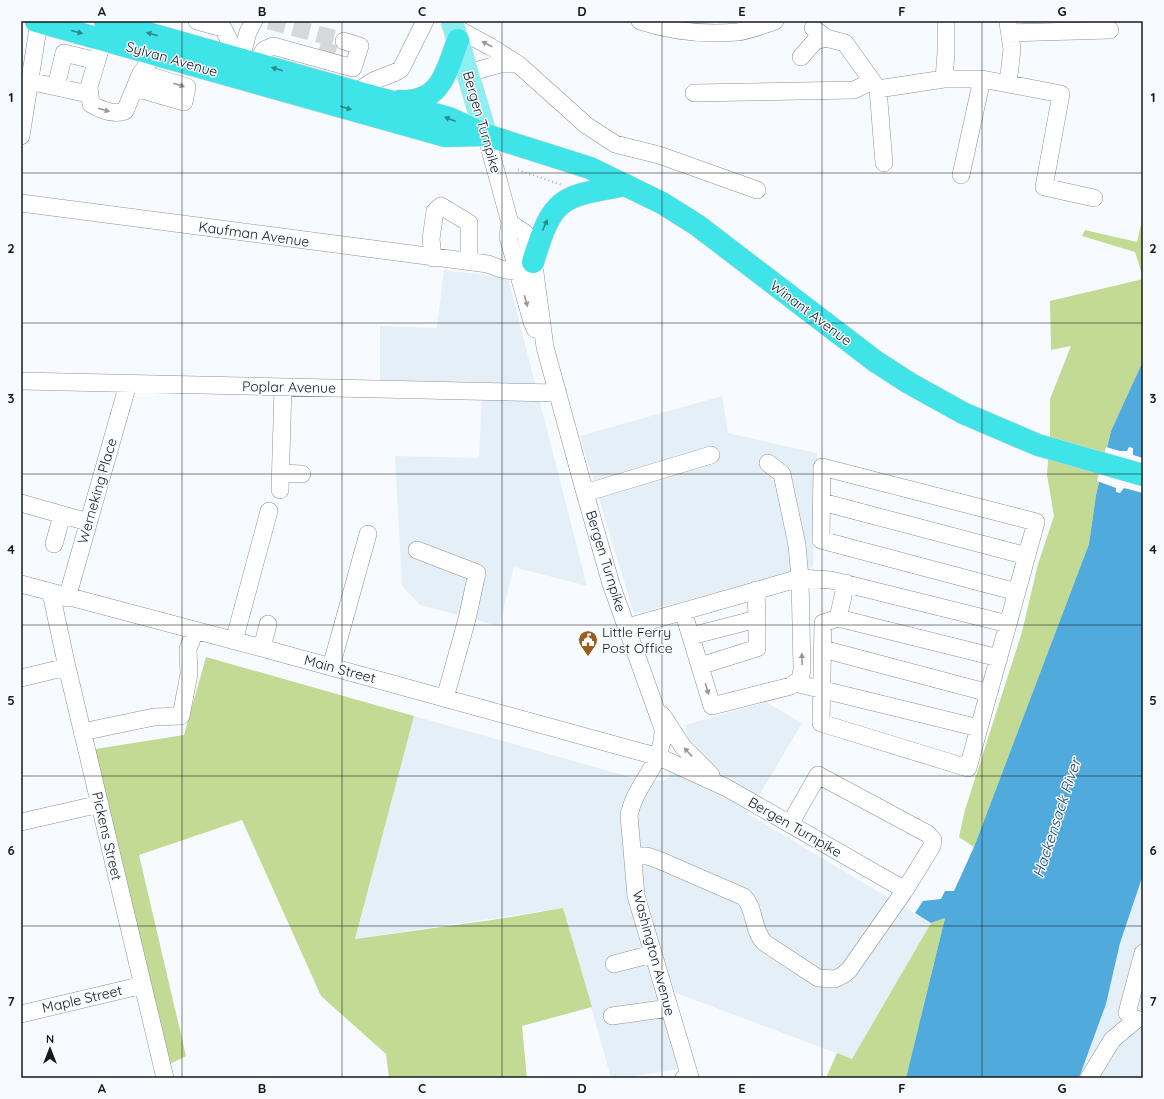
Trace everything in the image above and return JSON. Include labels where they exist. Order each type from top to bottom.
[{"type":"highway","name":"Sylvan Avenue","points":[[38,22],[107,26],[242,59],[312,89]]},
{"type":"highway","name":"Sylvan Avenue","points":[[107,26],[155,54],[312,89]]},
{"type":"highway","points":[[387,100],[406,102],[417,100],[434,92],[442,80],[455,29]]},
{"type":"highway","points":[[312,89],[357,92],[449,118],[486,135]]},
{"type":"highway","points":[[312,89],[445,136],[486,135]]},
{"type":"highway","name":"Winant Avenue","points":[[486,135],[569,161],[626,185],[662,203],[682,215],[875,361],[909,383],[963,413],[1038,445],[1143,476]]},
{"type":"highway","points":[[525,267],[545,224],[558,206],[579,194],[626,185]]},
{"type":"main road","name":"Bergen Turnpike","points":[[455,29],[486,135]]},
{"type":"street","points":[[198,21],[224,24],[231,44],[242,59]]},
{"type":"street","points":[[242,59],[248,32],[254,21]]},
{"type":"street","points":[[357,92],[373,81],[401,69],[425,21]]},
{"type":"street","points":[[640,21],[664,29],[693,32],[737,32],[775,21]]},
{"type":"street","points":[[944,79],[946,21]]},
{"type":"street","points":[[21,136],[29,81],[28,49],[38,22]]},
{"type":"street","points":[[107,26],[88,94],[91,104],[98,108],[118,114],[125,111],[139,80],[155,54]]},
{"type":"street","points":[[1008,84],[1012,49],[1009,27],[1110,30]]},
{"type":"street","points":[[455,29],[491,46],[518,64],[586,125],[615,144],[659,155],[756,190]]},
{"type":"street","points":[[801,57],[820,33],[846,43],[875,85],[884,162]]},
{"type":"street","points":[[281,48],[285,42],[289,41],[320,49]]},
{"type":"street","points":[[242,59],[267,47],[273,46],[353,68],[346,52]]},
{"type":"street","points":[[56,87],[64,52],[97,61]]},
{"type":"street","points":[[468,73],[500,64],[518,64]]},
{"type":"street","points":[[387,76],[387,100]]},
{"type":"street","points":[[694,93],[854,90],[875,85],[944,79],[982,79],[1061,94],[1044,187],[1094,198]]},
{"type":"street","points":[[961,175],[982,79]]},
{"type":"street","points":[[29,81],[88,94]]},
{"type":"street","name":"Bergen Turnpike","points":[[486,135],[509,230],[525,233],[525,267],[585,493],[611,584],[656,705],[663,729],[663,744],[658,757],[726,788],[905,890]]},
{"type":"street","name":"Kaufman Avenue","points":[[21,203],[488,264],[501,269],[525,267]]},
{"type":"street","points":[[433,258],[431,239],[435,211],[440,206],[469,223],[469,262]]},
{"type":"street","points":[[488,264],[500,255],[509,230]]},
{"type":"street","name":"Poplar Avenue","points":[[21,381],[558,393]]},
{"type":"street","name":"Werneking Place","points":[[59,596],[88,522],[128,384]]},
{"type":"street","points":[[284,387],[280,482],[302,474]]},
{"type":"street","points":[[585,493],[711,455]]},
{"type":"street","points":[[683,612],[712,706],[791,686],[800,679],[802,670],[800,578],[797,545],[782,474],[768,463]]},
{"type":"street","points":[[999,658],[838,618],[823,623],[821,723],[968,768],[980,728],[989,693],[999,658],[1027,556],[1036,522],[822,467],[821,540],[1017,592]]},
{"type":"street","points":[[822,502],[1027,556]]},
{"type":"street","points":[[21,503],[88,522]]},
{"type":"street","points":[[234,641],[269,511]]},
{"type":"street","points":[[54,544],[62,515]]},
{"type":"street","points":[[331,667],[368,534]]},
{"type":"street","points":[[417,550],[476,573],[467,619],[445,698]]},
{"type":"street","points":[[628,627],[800,578],[831,580],[846,583],[1008,624]]},
{"type":"street","points":[[838,618],[846,583]]},
{"type":"street","name":"Main Street","points":[[21,584],[59,596],[262,648],[658,757]]},
{"type":"street","points":[[700,666],[757,648],[756,590]]},
{"type":"street","name":"Pickens Street","points":[[59,596],[67,667],[165,1078]]},
{"type":"street","points":[[690,636],[757,619]]},
{"type":"street","points":[[262,648],[268,624]]},
{"type":"street","points":[[82,732],[154,717],[181,716],[189,674],[188,650],[195,631]]},
{"type":"street","points":[[823,650],[989,693]]},
{"type":"street","points":[[21,678],[67,667]]},
{"type":"street","points":[[794,683],[980,728]]},
{"type":"street","points":[[656,705],[684,748],[702,767],[726,788]]},
{"type":"street","name":"Washington Avenue","points":[[658,757],[632,804],[629,815],[636,896],[688,1078]]},
{"type":"street","points":[[633,856],[647,856],[659,860],[744,897],[750,908],[755,928],[761,940],[818,978],[827,980],[835,978],[849,970],[905,890],[932,846],[932,840],[928,834],[818,775],[790,824]]},
{"type":"street","points":[[21,822],[100,804]]},
{"type":"street","points":[[1089,1078],[1112,1040],[1132,1016],[1143,953]]},
{"type":"street","points":[[614,964],[652,954]]},
{"type":"street","name":"Maple Street","points":[[21,1014],[143,985]]},
{"type":"street","points":[[612,1016],[669,1008]]},
{"type":"path","points":[[518,170],[568,187]]},
{"type":"shaded area","points":[[444,270],[508,278],[587,586],[514,567],[499,626],[420,605],[402,586],[395,456],[479,458],[482,394],[380,391],[380,326],[437,328]]},
{"type":"shaded area","points":[[722,396],[728,433],[817,453],[813,567],[634,614],[580,436]]},
{"type":"shaded area","points":[[766,702],[802,723],[748,814],[931,923],[852,1059],[674,992],[658,997],[678,1069],[623,1078],[611,1078],[563,908],[355,939],[414,716],[648,782],[666,780],[677,768],[688,736],[685,725]]},
{"type":"shaded area","points":[[1143,875],[1143,1078],[1079,1078],[1106,1004],[1120,943]]},
{"type":"green space","points":[[1143,216],[1143,277],[1135,252],[1082,236],[1085,230],[1137,242]]},
{"type":"green space","points":[[1143,279],[1143,361],[1111,431],[1096,495],[1089,544],[974,847],[959,837],[965,810],[1022,632],[1038,564],[1054,516],[1047,475],[1050,434],[1050,399],[1071,346],[1051,350],[1050,301]]},
{"type":"green space","points":[[206,657],[414,716],[355,939],[499,919],[563,908],[592,1007],[522,1026],[527,1078],[389,1078],[386,1054],[321,996],[242,820],[139,855],[186,1056],[162,1068],[89,750],[184,735]]},
{"type":"green space","points":[[945,918],[906,1078],[826,1078],[837,1053],[852,1059],[931,923]]},
{"type":"water","name":"Hackensack River","points":[[1143,361],[1143,875],[1120,943],[1106,1004],[1079,1078],[906,1078],[945,918],[931,923],[915,913],[923,901],[941,899],[945,891],[954,891],[974,847],[1089,544],[1096,495],[1111,431]]},
{"type":"pier","points":[[1106,447],[1120,451],[1127,451],[1129,447],[1133,448],[1133,455],[1143,458],[1143,493],[1124,488],[1120,493],[1116,492],[1116,488],[1097,481]]},
{"type":"tunnel","points":[[269,21],[344,41]]},
{"type":"tunnel","points":[[319,49],[340,55]]},
{"type":"place","name":"Little Ferry Post Office","points":[[588,657]]}]
